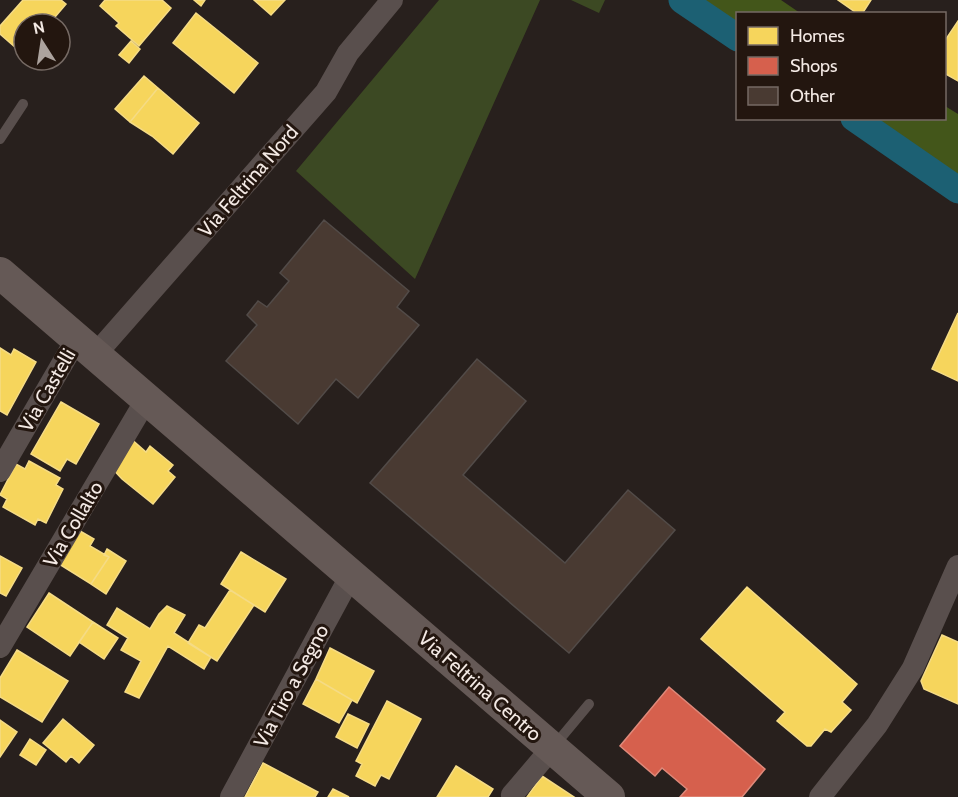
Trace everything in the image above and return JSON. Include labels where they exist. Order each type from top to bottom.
[{"type":"main road","points":[[0,273],[351,575]]},
{"type":"main road","name":"Via Feltrina Centro","points":[[351,575],[609,797]]},
{"type":"street","name":"Via Feltrina Nord","points":[[85,348],[326,92],[348,53],[392,0]]},
{"type":"street","name":"Via Castelli","points":[[0,471],[85,348]]},
{"type":"street","name":"Via Collalto","points":[[0,647],[146,400]]},
{"type":"street","points":[[820,797],[877,725],[914,668],[958,566]]},
{"type":"street","name":"Via Tiro a Segno","points":[[231,797],[351,575]]},
{"type":"street","points":[[513,797],[512,795],[552,748]]},
{"type":"lane","points":[[0,139],[23,104]]},
{"type":"lane","points":[[552,748],[589,704]]},
{"type":"green space","points":[[439,0],[540,0],[415,279],[296,171]]},
{"type":"green space","points":[[571,0],[605,0],[599,13]]},
{"type":"green space","points":[[695,0],[781,0],[799,12],[736,12],[736,26]]},
{"type":"green space","points":[[946,107],[958,114],[958,183],[869,120],[946,120]]},
{"type":"building: Homes","points":[[23,0],[61,0],[66,4],[59,12],[12,12]]},
{"type":"building: Homes","points":[[105,0],[162,0],[171,8],[139,46],[116,26],[119,23],[100,6]]},
{"type":"building: Homes","points":[[194,0],[205,0],[201,6]]},
{"type":"building: Homes","points":[[254,0],[285,0],[271,15]]},
{"type":"building: Homes","points":[[838,0],[871,0],[863,12],[855,12]]},
{"type":"building: Homes","points":[[12,12],[12,44],[0,34],[0,26]]},
{"type":"building: Homes","points":[[196,13],[258,63],[234,93],[173,43]]},
{"type":"building: Homes","points":[[958,21],[958,81],[946,74],[946,39]]},
{"type":"building: Homes","points":[[131,41],[140,49],[129,63],[119,55]]},
{"type":"building: Homes","points":[[144,76],[158,88],[130,122],[115,109]]},
{"type":"building: Homes","points":[[158,88],[199,123],[173,154],[152,136],[130,122]]},
{"type":"building: Homes","points":[[958,313],[958,381],[932,369]]},
{"type":"building: Homes","points":[[0,348],[11,355],[14,349],[36,362],[7,415],[0,411]]},
{"type":"building: Homes","points":[[61,402],[99,424],[76,464],[67,459],[60,471],[31,454]]},
{"type":"building: Homes","points":[[129,437],[146,452],[150,446],[173,465],[168,471],[175,477],[153,504],[122,479],[108,464]]},
{"type":"building: Homes","points":[[29,461],[60,478],[56,485],[63,489],[46,523],[38,519],[35,525],[3,507],[7,499],[0,495],[16,464],[25,469]]},
{"type":"building: Homes","points":[[80,531],[94,539],[90,546],[109,557],[91,584],[59,564]]},
{"type":"building: Homes","points":[[107,549],[126,561],[106,594],[91,584],[109,557],[104,555]]},
{"type":"building: Homes","points":[[241,552],[286,579],[265,612],[221,584]]},
{"type":"building: Homes","points":[[0,556],[22,568],[6,596],[0,593]]},
{"type":"building: Homes","points":[[747,587],[857,684],[842,702],[851,710],[831,732],[825,729],[811,746],[807,746],[777,721],[785,712],[701,639]]},
{"type":"building: Homes","points":[[230,590],[254,605],[217,661],[188,643],[199,625],[205,628]]},
{"type":"building: Homes","points":[[49,593],[93,622],[70,656],[27,627]]},
{"type":"building: Homes","points":[[167,606],[185,615],[174,633],[211,657],[204,669],[168,646],[139,698],[125,692],[141,661],[121,650],[128,638],[107,625],[117,608],[150,629]]},
{"type":"building: Homes","points":[[93,622],[118,638],[104,659],[79,642]]},
{"type":"building: Homes","points":[[942,635],[958,642],[958,704],[924,689],[921,681]]},
{"type":"building: Homes","points":[[330,648],[374,671],[357,703],[316,679]]},
{"type":"building: Homes","points":[[17,650],[68,681],[42,722],[0,697],[0,678]]},
{"type":"building: Homes","points":[[316,679],[352,700],[339,723],[303,704]]},
{"type":"building: Homes","points":[[387,701],[421,719],[389,779],[381,775],[375,786],[356,776],[362,764],[356,761]]},
{"type":"building: Homes","points":[[348,714],[369,724],[357,748],[336,737]]},
{"type":"building: Homes","points":[[63,719],[94,745],[79,763],[71,756],[66,762],[43,743]]},
{"type":"building: Homes","points":[[0,720],[17,732],[0,757]]},
{"type":"building: Homes","points":[[30,739],[46,750],[36,765],[20,755]]},
{"type":"building: Homes","points":[[263,763],[318,792],[315,797],[245,797]]},
{"type":"building: Homes","points":[[456,766],[493,789],[488,797],[437,797]]},
{"type":"building: Homes","points":[[542,776],[574,797],[527,797]]},
{"type":"building: Homes","points":[[333,789],[349,797],[328,797]]},
{"type":"building: Shops","points":[[669,687],[765,769],[742,797],[680,797],[687,789],[662,768],[655,776],[620,746]]},
{"type":"building: Other","points":[[324,220],[409,291],[397,307],[419,325],[358,398],[336,379],[298,424],[226,361],[257,325],[247,315],[258,301],[267,307],[289,281],[280,273]]},
{"type":"building: Other","points":[[477,359],[526,401],[463,475],[565,563],[628,490],[675,530],[569,653],[370,483]]},
{"type":"waterway","points":[[682,0],[736,37]]},
{"type":"waterway","points":[[857,120],[958,190]]}]
